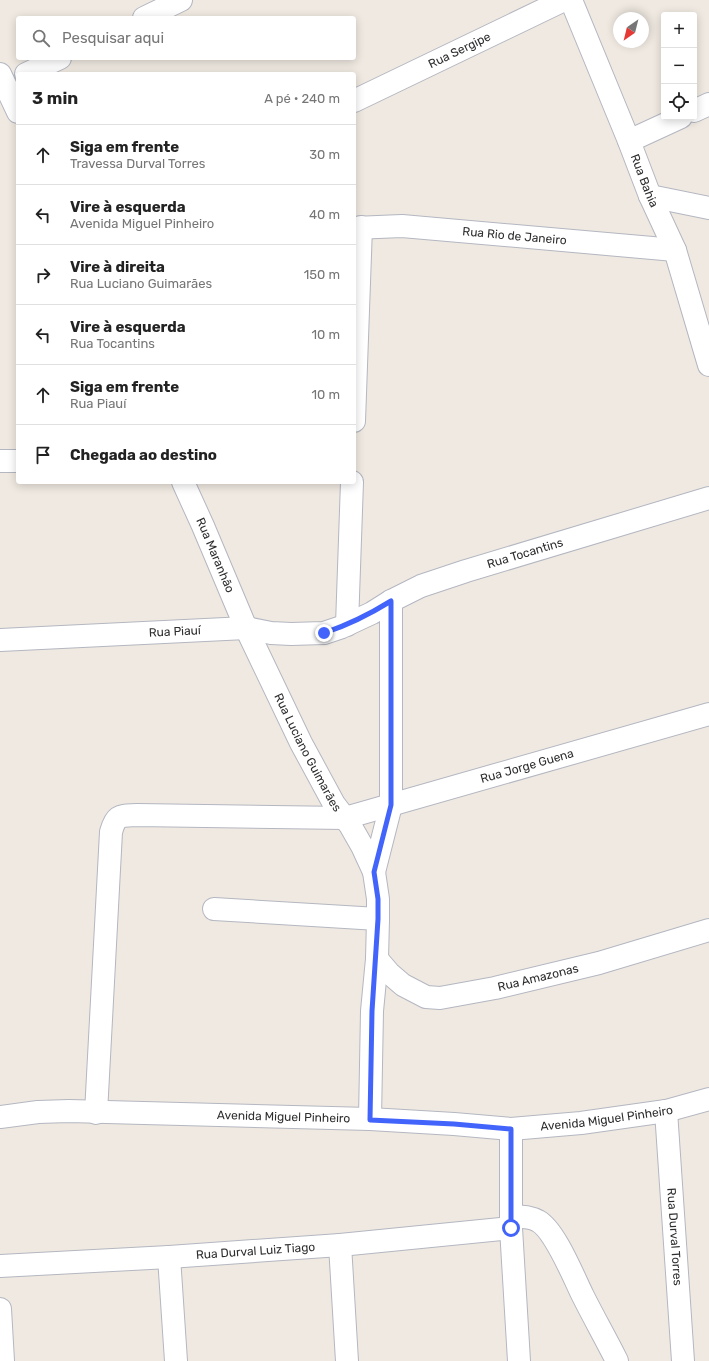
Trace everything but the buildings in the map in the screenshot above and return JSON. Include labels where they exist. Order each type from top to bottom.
[{"type":"street","points":[[148,16],[182,0]]},
{"type":"street","name":"Rua Sergipe","points":[[356,100],[564,0]]},
{"type":"street","name":"Rua Bahia","points":[[570,0],[629,141],[650,196],[675,250],[709,365]]},
{"type":"street","points":[[30,72],[56,60]]},
{"type":"street","points":[[8,79],[16,105]]},
{"type":"street","points":[[697,110],[709,104]]},
{"type":"street","points":[[629,141],[674,120]]},
{"type":"street","points":[[650,196],[709,208]]},
{"type":"street","name":"Rua Rio de Janeiro","points":[[357,227],[402,226],[675,250]]},
{"type":"street","points":[[356,292],[357,227]]},
{"type":"street","points":[[0,461],[16,461]]},
{"type":"street","name":"Rua Maranhão","points":[[183,484],[203,526],[246,628]]},
{"type":"street","points":[[347,625],[352,484]]},
{"type":"street","name":"Rua Tocantins","points":[[347,625],[421,586],[709,498]]},
{"type":"street","name":"Rua Luciano Guimarães","points":[[374,872],[391,805],[391,601]]},
{"type":"street","name":"Rua Piauí","points":[[0,640],[246,628],[271,633],[324,633],[347,625]]},
{"type":"street","name":"Rua Luciano Guimarães","points":[[246,628],[320,780],[362,846],[374,872],[378,899],[378,919],[377,959],[372,1011],[370,1120]]},
{"type":"street","name":"Rua Jorge Guena","points":[[96,1113],[111,832],[115,820],[120,816],[137,814],[345,818],[709,714]]},
{"type":"street","points":[[214,909],[378,919]]},
{"type":"street","name":"Rua Amazonas","points":[[377,959],[389,973],[403,985],[426,997],[440,998],[495,988],[599,963],[709,930]]},
{"type":"street","name":"Avenida Miguel Pinheiro","points":[[0,1117],[38,1112],[69,1111],[370,1120],[454,1124],[511,1129],[581,1123],[666,1112],[709,1098]]},
{"type":"street","name":"Rua Durval Torres","points":[[666,1112],[682,1361]]},
{"type":"street","points":[[511,1129],[511,1222],[519,1361]]},
{"type":"street","points":[[511,1222],[533,1218],[544,1225],[548,1230],[567,1262],[617,1361]]},
{"type":"street","name":"Rua Durval Luiz Tiago","points":[[0,1266],[340,1246],[511,1222]]},
{"type":"street","points":[[340,1246],[347,1361]]},
{"type":"street","points":[[169,1257],[176,1361]]},
{"type":"street","points":[[0,1309],[3,1361]]},
{"type":"route","points":[[324,633],[347,625],[372,613],[391,601],[391,805],[374,872],[378,899],[378,919],[377,959],[372,1011],[370,1120],[454,1124],[511,1129],[511,1228]]}]
